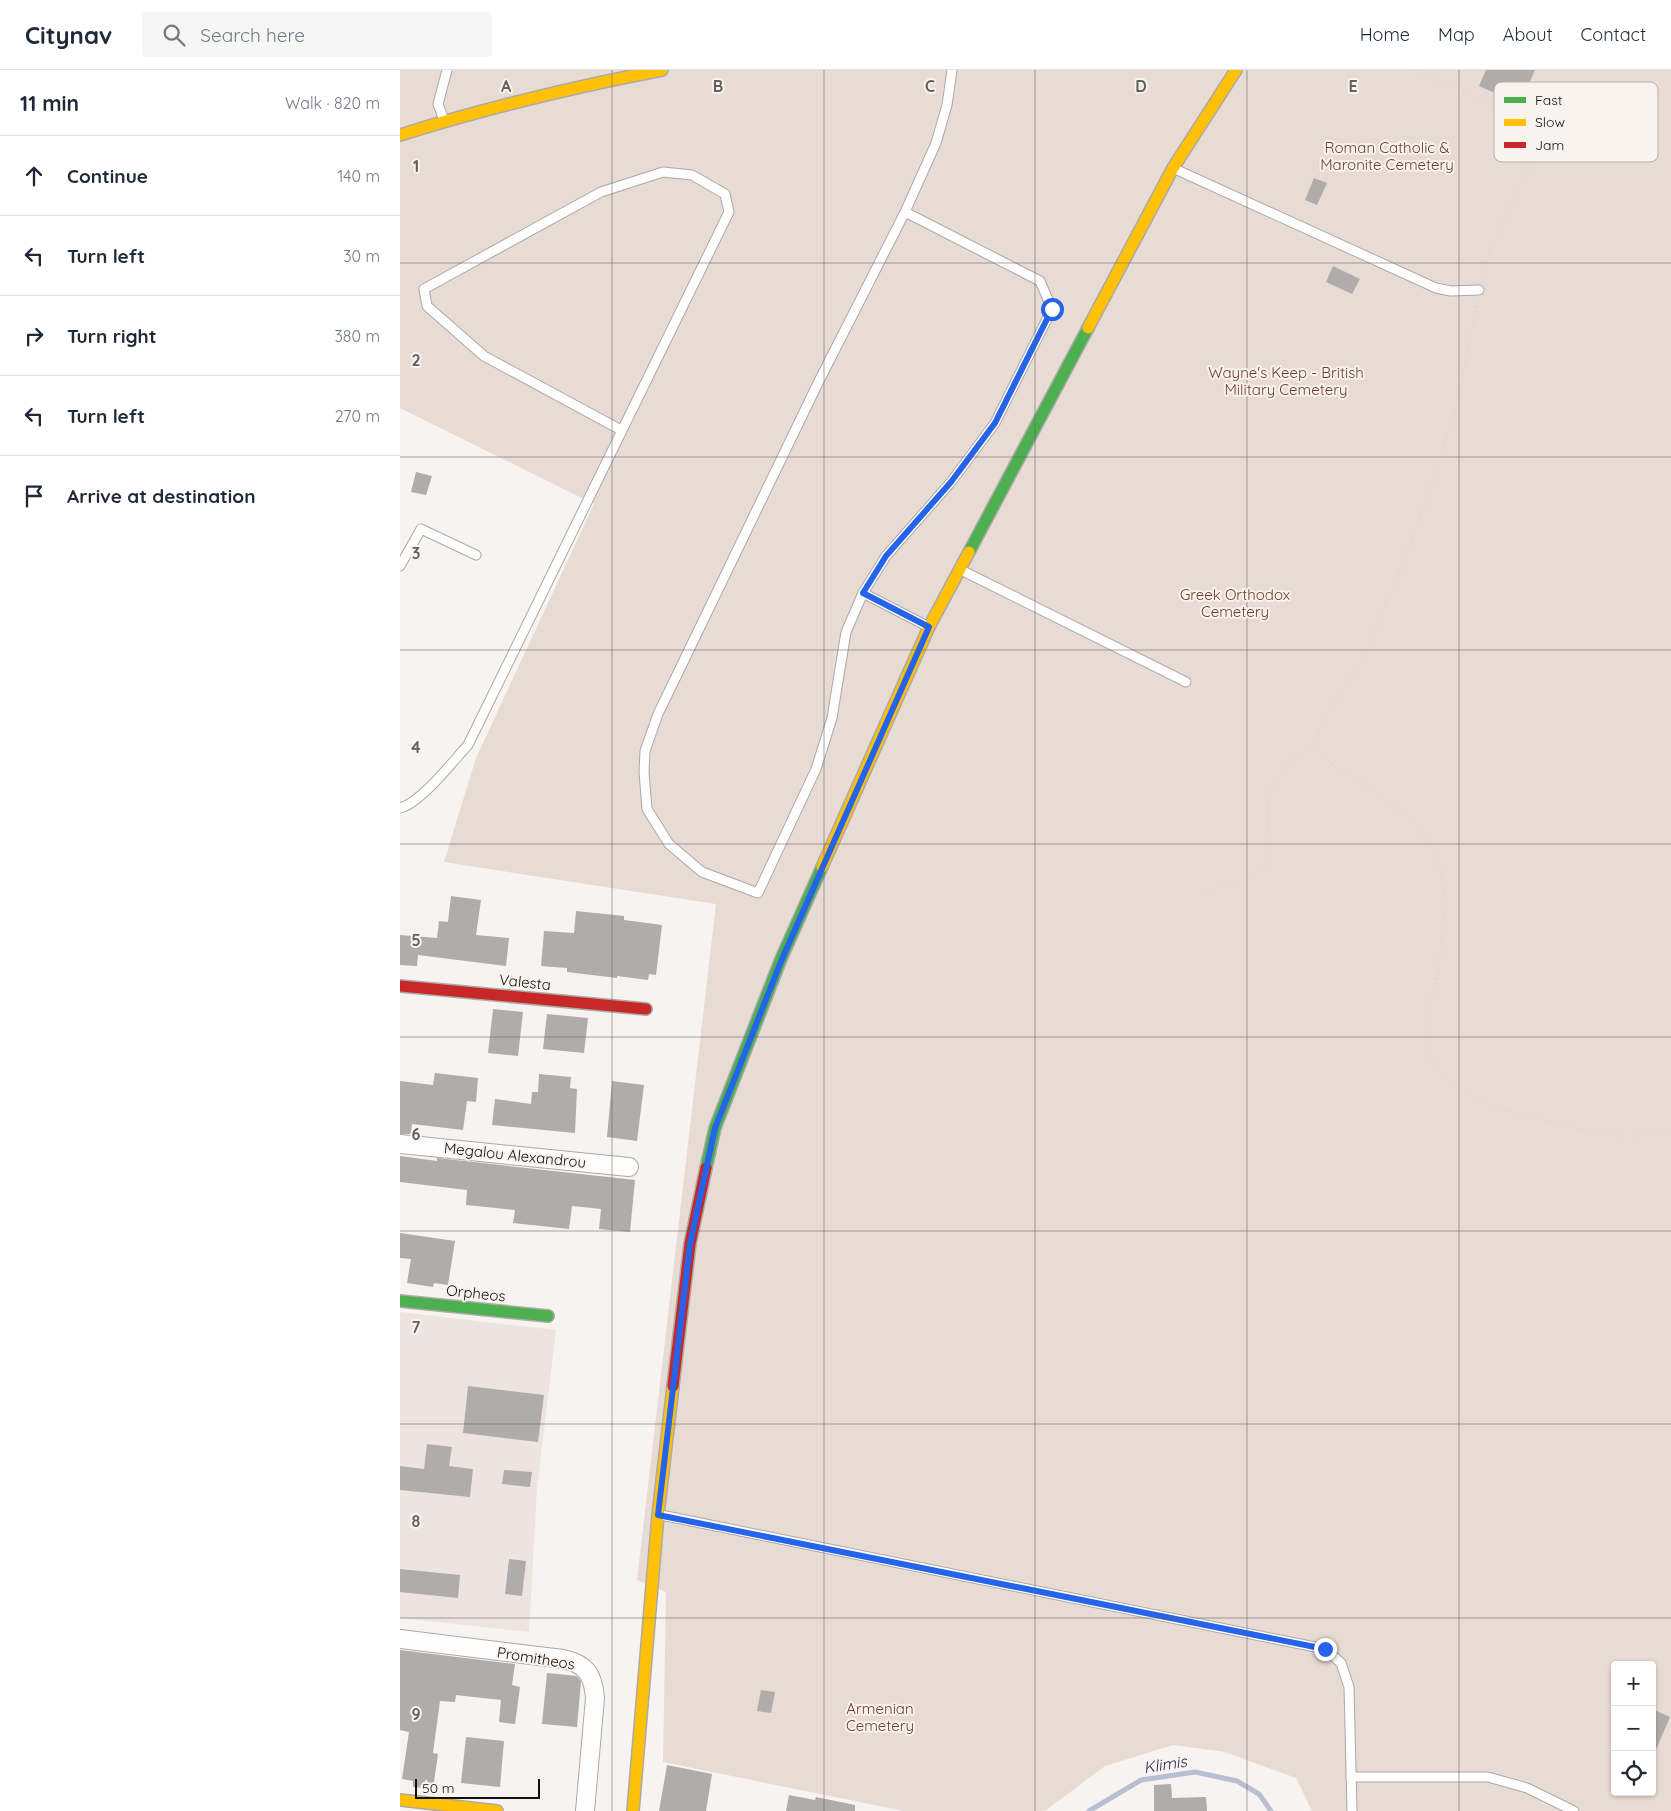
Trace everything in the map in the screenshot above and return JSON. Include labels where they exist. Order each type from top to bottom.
[{"type":"street","points":[[400,135],[444,120],[608,80],[662,70]]},
{"type":"street","points":[[633,1811],[658,1515],[690,1244],[715,1128],[782,959],[929,627],[1173,168],[1236,70]]},
{"type":"street","name":"Valesta","points":[[400,986],[646,1009]]},
{"type":"street","name":"Megalou Alexandrou","points":[[400,1144],[629,1167]]},
{"type":"street","name":"Orpheos","points":[[400,1301],[548,1316]]},
{"type":"street","name":"Promitheos","points":[[400,1639],[563,1659],[585,1668],[594,1685],[595,1698],[586,1811]]},
{"type":"street","points":[[400,1800],[497,1811]]},
{"type":"lane","points":[[444,120],[438,104],[447,70]]},
{"type":"lane","points":[[905,212],[1040,281],[1052,309],[995,423],[951,482],[886,556],[863,593],[846,632],[832,718],[816,769],[758,892],[702,872],[669,844],[647,809],[644,772],[645,751],[658,714],[818,383],[905,212],[936,143],[947,105],[952,70]]},
{"type":"lane","points":[[1173,168],[1436,288],[1451,291],[1479,290]]},
{"type":"lane","points":[[400,808],[408,806],[431,786],[468,745],[729,212],[725,194],[692,175],[663,172],[602,192],[424,289],[427,306],[484,356],[621,430]]},
{"type":"lane","points":[[400,566],[420,529],[476,554]]},
{"type":"lane","points":[[960,569],[1186,682]]},
{"type":"lane","points":[[863,593],[929,627]]},
{"type":"lane","points":[[658,1515],[1325,1649],[1341,1663],[1349,1687],[1352,1811]]},
{"type":"lane","points":[[1351,1777],[1488,1777],[1527,1788],[1574,1811]]},
{"type":"path","points":[[1413,70],[1494,105]]},
{"type":"path","points":[[1531,162],[1485,262],[1461,384],[1419,523],[1374,633],[1350,680],[1320,725],[1318,744],[1322,755],[1330,762],[1366,786],[1417,826],[1432,846],[1440,864],[1444,887],[1442,937],[1425,1034],[1432,1062],[1442,1074],[1462,1091],[1504,1109],[1580,1130],[1627,1136],[1646,1135],[1671,1128]]},
{"type":"path","points":[[1201,893],[1250,876],[1266,864],[1269,855],[1268,807],[1271,791],[1279,774],[1290,763],[1306,750],[1318,744]]},
{"type":"shaded area","points":[[400,1312],[556,1330],[537,1488],[529,1632],[400,1618]]},
{"type":"green space","points":[[400,70],[1671,70],[1671,1811],[1312,1811],[1296,1778],[1225,1752],[1173,1745],[1105,1766],[1045,1811],[904,1811],[663,1762],[666,1592],[637,1580],[716,904],[444,862],[476,758],[594,504],[400,408]]},
{"type":"building","points":[[1486,70],[1535,70],[1530,82],[1494,82],[1494,93],[1479,86]]},
{"type":"building","points":[[1314,178],[1327,183],[1317,205],[1305,200]]},
{"type":"building","points":[[1333,266],[1360,279],[1352,294],[1326,282]]},
{"type":"building","points":[[416,472],[432,476],[426,495],[411,492]]},
{"type":"building","points":[[451,896],[481,900],[476,935],[509,938],[506,966],[418,955],[417,966],[400,965],[400,935],[437,938],[439,921],[448,922]]},
{"type":"building","points":[[576,911],[624,916],[624,920],[662,925],[656,975],[649,974],[648,980],[617,976],[617,978],[567,972],[567,968],[541,966],[544,931],[574,933]]},
{"type":"building","points":[[493,1009],[523,1012],[518,1056],[488,1053]]},
{"type":"building","points":[[547,1014],[588,1018],[584,1053],[543,1049]]},
{"type":"building","points":[[435,1073],[478,1078],[476,1102],[467,1101],[463,1130],[412,1124],[411,1134],[400,1134],[400,1081],[433,1085]]},
{"type":"building","points":[[539,1074],[571,1077],[570,1088],[577,1089],[575,1133],[492,1125],[495,1099],[531,1104],[532,1092],[538,1092]]},
{"type":"building","points":[[612,1081],[644,1085],[637,1141],[607,1137]]},
{"type":"building","points":[[400,1156],[437,1161],[437,1158],[635,1180],[630,1232],[599,1229],[601,1209],[572,1206],[569,1229],[513,1223],[515,1210],[466,1205],[467,1190],[400,1182]]},
{"type":"building","points":[[400,1233],[455,1241],[448,1285],[434,1283],[433,1287],[407,1283],[411,1259],[400,1258]]},
{"type":"building","points":[[468,1386],[544,1395],[538,1442],[463,1433]]},
{"type":"building","points":[[427,1444],[452,1447],[449,1466],[473,1469],[470,1497],[400,1490],[400,1466],[424,1469]]},
{"type":"building","points":[[504,1470],[532,1472],[530,1487],[502,1484]]},
{"type":"building","points":[[509,1559],[526,1561],[522,1596],[505,1594]]},
{"type":"building","points":[[400,1569],[460,1575],[458,1598],[400,1592]]},
{"type":"building","points":[[400,1650],[515,1664],[512,1685],[520,1687],[515,1724],[499,1722],[501,1700],[456,1695],[455,1702],[440,1701],[433,1753],[438,1754],[433,1789],[413,1787],[413,1781],[402,1779],[409,1732],[400,1730]]},
{"type":"building","points":[[547,1673],[577,1676],[581,1681],[577,1727],[542,1724]]},
{"type":"building","points":[[761,1690],[775,1692],[771,1713],[757,1711]]},
{"type":"building","points":[[1656,1711],[1670,1717],[1656,1750]]},
{"type":"building","points":[[466,1737],[504,1741],[500,1787],[461,1783]]},
{"type":"building","points":[[667,1765],[712,1774],[706,1811],[659,1811]]},
{"type":"building","points":[[1171,1784],[1172,1798],[1206,1797],[1207,1811],[1154,1811],[1154,1785]]},
{"type":"building","points":[[789,1795],[815,1800],[816,1797],[855,1805],[855,1811],[786,1811]]},
{"type":"waterway","name":"Klimis","points":[[1089,1811],[1141,1780],[1195,1772],[1237,1781],[1259,1794],[1271,1811]]},
{"type":"traffic: fast","points":[[969,552],[1088,328]]},
{"type":"traffic: fast","points":[[706,1168],[715,1128],[781,959],[822,867]]},
{"type":"traffic: fast","points":[[400,1301],[548,1316]]},
{"type":"traffic: slow","points":[[400,135],[530,99],[662,70]]},
{"type":"traffic: slow","points":[[1088,328],[1173,168],[1236,70]]},
{"type":"traffic: slow","points":[[822,867],[929,627],[969,552]]},
{"type":"traffic: slow","points":[[633,1811],[658,1515],[673,1386]]},
{"type":"traffic: slow","points":[[400,1800],[497,1811]]},
{"type":"traffic: jam","points":[[400,986],[646,1009]]},
{"type":"traffic: jam","points":[[673,1386],[690,1244],[706,1168]]},
{"type":"route","points":[[1052,309],[995,423],[951,482],[886,556],[863,593],[929,627],[782,959],[715,1128],[690,1244],[658,1515],[1325,1649]]},
{"type":"park label","name":"Roman Catholic & Maronite Cemetery","points":[[1387,156]]},
{"type":"park label","name":"Wayne's Keep - British Military Cemetery","points":[[1286,380]]},
{"type":"park label","name":"Greek Orthodox Cemetery","points":[[1235,602]]},
{"type":"park label","name":"Armenian Cemetery","points":[[880,1716]]}]
